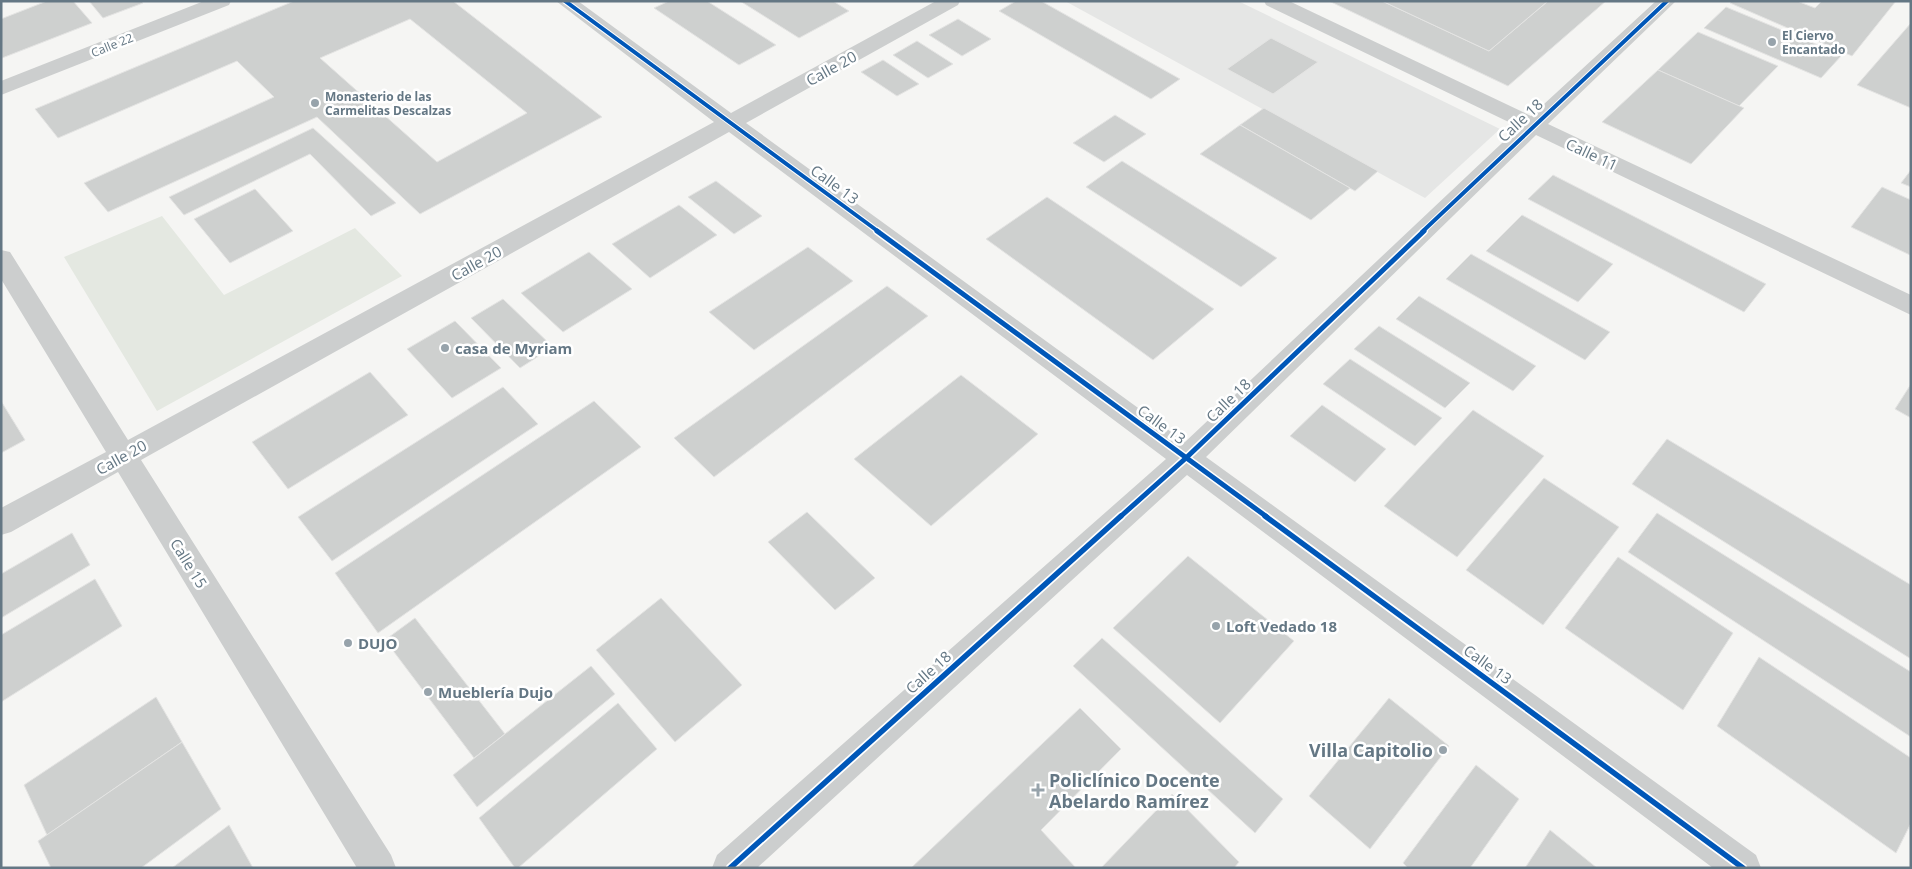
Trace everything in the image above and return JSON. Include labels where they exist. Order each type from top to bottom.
[{"type":"street","name":"Calle 22","points":[[1,88],[222,1]]},
{"type":"street","name":"Calle 13","points":[[565,1],[1743,868]]},
{"type":"street","name":"Calle 20","points":[[1,524],[951,1]]},
{"type":"street","name":"Calle 11","points":[[1273,1],[1911,306]]},
{"type":"street","name":"Calle 18","points":[[730,868],[1186,458],[1532,126],[1667,1]]},
{"type":"street","name":"Calle 15","points":[[1,258],[378,868]]},
{"type":"shaded area","points":[[1065,1],[1238,1],[1500,129],[1425,198]]},
{"type":"shaded area","points":[[162,216],[224,295],[355,228],[402,276],[157,411],[64,257]]},
{"type":"building","points":[[47,1],[73,1],[92,23],[2,58],[1,19]]},
{"type":"building","points":[[89,1],[141,1],[143,3],[103,18]]},
{"type":"building","name":"Monasterio de las Carmelitas Descalzas","points":[[294,1],[453,1],[602,117],[420,214],[317,117],[108,212],[84,183],[274,97],[237,61],[58,138],[35,109]],"holes":[[[410,19],[527,113],[437,162],[320,58]]]},
{"type":"building","points":[[669,1],[707,1],[776,45],[739,65],[654,8]]},
{"type":"building","points":[[740,1],[833,1],[849,11],[799,38]]},
{"type":"building","points":[[1016,1],[1041,1],[1180,79],[1151,99],[999,11]]},
{"type":"building","points":[[1329,1],[1382,1],[1489,51],[1548,1],[1606,1],[1508,86]]},
{"type":"building","points":[[1382,1],[1548,1],[1489,51]]},
{"type":"building","points":[[1732,1],[1797,1],[1815,8],[1822,1],[1896,1],[1852,56],[1730,3]]},
{"type":"building","name":"El Ciervo Encantado","points":[[1726,7],[1842,55],[1821,78],[1704,28]]},
{"type":"building","points":[[958,19],[991,39],[962,56],[929,35]]},
{"type":"building","points":[[1911,23],[1911,108],[1857,85]]},
{"type":"building","points":[[1698,32],[1778,66],[1739,106],[1658,70]]},
{"type":"building","points":[[1271,38],[1318,62],[1273,94],[1227,69]]},
{"type":"building","points":[[917,41],[953,64],[928,78],[893,55]]},
{"type":"building","points":[[883,60],[919,84],[897,96],[861,72]]},
{"type":"building","points":[[1658,70],[1744,108],[1691,164],[1602,122]]},
{"type":"building","points":[[1264,108],[1378,171],[1355,191],[1240,125]]},
{"type":"building","points":[[1115,115],[1146,134],[1104,162],[1073,143]]},
{"type":"building","points":[[1240,125],[1350,188],[1311,220],[1200,154]]},
{"type":"building","points":[[313,128],[396,203],[371,216],[310,154],[184,215],[169,197]]},
{"type":"building","points":[[1122,161],[1277,258],[1241,287],[1086,187]]},
{"type":"building","points":[[1911,170],[1911,187],[1901,183]]},
{"type":"building","points":[[1553,175],[1766,284],[1744,312],[1528,199]]},
{"type":"building","points":[[716,181],[762,216],[734,234],[688,197]]},
{"type":"building","points":[[1882,187],[1911,200],[1910,255],[1851,227]]},
{"type":"building","points":[[255,189],[293,231],[230,263],[194,219]]},
{"type":"building","points":[[1047,197],[1214,309],[1153,360],[986,239]]},
{"type":"building","points":[[679,205],[717,235],[650,278],[612,244]]},
{"type":"building","points":[[1522,215],[1613,264],[1578,302],[1486,251]]},
{"type":"building","points":[[808,247],[853,281],[754,350],[709,312]]},
{"type":"building","points":[[589,252],[632,289],[563,332],[521,293]]},
{"type":"building","points":[[1471,254],[1610,332],[1585,360],[1446,279]]},
{"type":"building","points":[[887,286],[928,316],[714,477],[674,438]]},
{"type":"building","points":[[1419,296],[1536,366],[1513,391],[1396,319]]},
{"type":"building","points":[[503,299],[553,347],[520,368],[471,318]]},
{"type":"building","points":[[455,321],[501,368],[452,398],[407,349]]},
{"type":"building","points":[[1379,326],[1470,383],[1445,408],[1354,349]]},
{"type":"building","points":[[1350,359],[1442,418],[1415,446],[1323,384]]},
{"type":"building","points":[[370,372],[408,415],[288,489],[252,442]]},
{"type":"building","points":[[961,375],[1038,434],[931,526],[854,459]]},
{"type":"building","points":[[1911,384],[1911,418],[1895,409]]},
{"type":"building","points":[[503,387],[538,424],[332,561],[298,517]]},
{"type":"building","points":[[1,401],[25,440],[1,453]]},
{"type":"building","points":[[594,401],[641,447],[378,633],[335,573]]},
{"type":"building","points":[[1322,405],[1386,449],[1355,482],[1290,436]]},
{"type":"building","points":[[1473,410],[1544,456],[1457,557],[1384,506]]},
{"type":"building","points":[[1667,439],[1911,585],[1911,659],[1632,484]]},
{"type":"building","points":[[1544,478],[1619,527],[1543,625],[1466,570]]},
{"type":"building","points":[[807,512],[875,578],[835,610],[768,542]]},
{"type":"building","points":[[1657,513],[1911,672],[1911,737],[1628,552]]},
{"type":"building","points":[[72,533],[90,565],[1,618],[1,574]]},
{"type":"building","points":[[1188,556],[1294,641],[1220,723],[1113,628]]},
{"type":"building","points":[[1618,557],[1733,633],[1683,710],[1565,628]]},
{"type":"building","points":[[95,579],[122,626],[1,702],[1,635]]},
{"type":"building","points":[[661,598],[742,685],[675,742],[596,650]]},
{"type":"building","points":[[415,618],[505,734],[474,758],[385,640]]},
{"type":"building","points":[[1102,638],[1283,799],[1255,833],[1073,666]]},
{"type":"building","points":[[1759,657],[1911,758],[1911,823],[1896,853],[1717,726]]},
{"type":"building","points":[[591,666],[615,694],[477,807],[453,775]]},
{"type":"building","points":[[156,697],[182,742],[47,835],[24,785]]},
{"type":"building","points":[[1389,698],[1449,746],[1370,849],[1309,796]]},
{"type":"building","points":[[618,703],[657,749],[518,868],[515,868],[479,818]]},
{"type":"building","name":"Policlínico Docente Abelardo Ramírez","points":[[1080,708],[1121,749],[1041,830],[1076,868],[911,868]]},
{"type":"building","points":[[182,742],[221,809],[141,868],[51,868],[38,841]]},
{"type":"building","points":[[1476,765],[1519,799],[1470,868],[1408,868],[1403,863]]},
{"type":"building","name":"Policlínico Docente Abelardo Ramírez","points":[[1172,794],[1239,862],[1234,868],[1101,868]]},
{"type":"building","points":[[229,825],[253,868],[172,868]]},
{"type":"building","points":[[1550,830],[1597,868],[1525,868]]},
{"type":"cycle path","points":[[565,1],[1743,868]]},
{"type":"cycle path","points":[[730,868],[1186,458],[1533,126],[1667,1]]},
{"type":"place","name":"El Ciervo Encantado","points":[[1772,42]]},
{"type":"place","name":"Monasterio de las Carmelitas Descalzas","points":[[315,103]]},
{"type":"place","name":"casa de Myriam","points":[[445,348]]},
{"type":"place","name":"Loft Vedado 18","points":[[1216,626]]},
{"type":"place","name":"DUJO","points":[[348,643]]},
{"type":"place","name":"Mueblería Dujo","points":[[428,692]]},
{"type":"place","name":"Villa Capitolio","points":[[1443,750]]},
{"type":"place","name":"Policlínico Docente Abelardo Ramírez","points":[[1038,790]]}]
